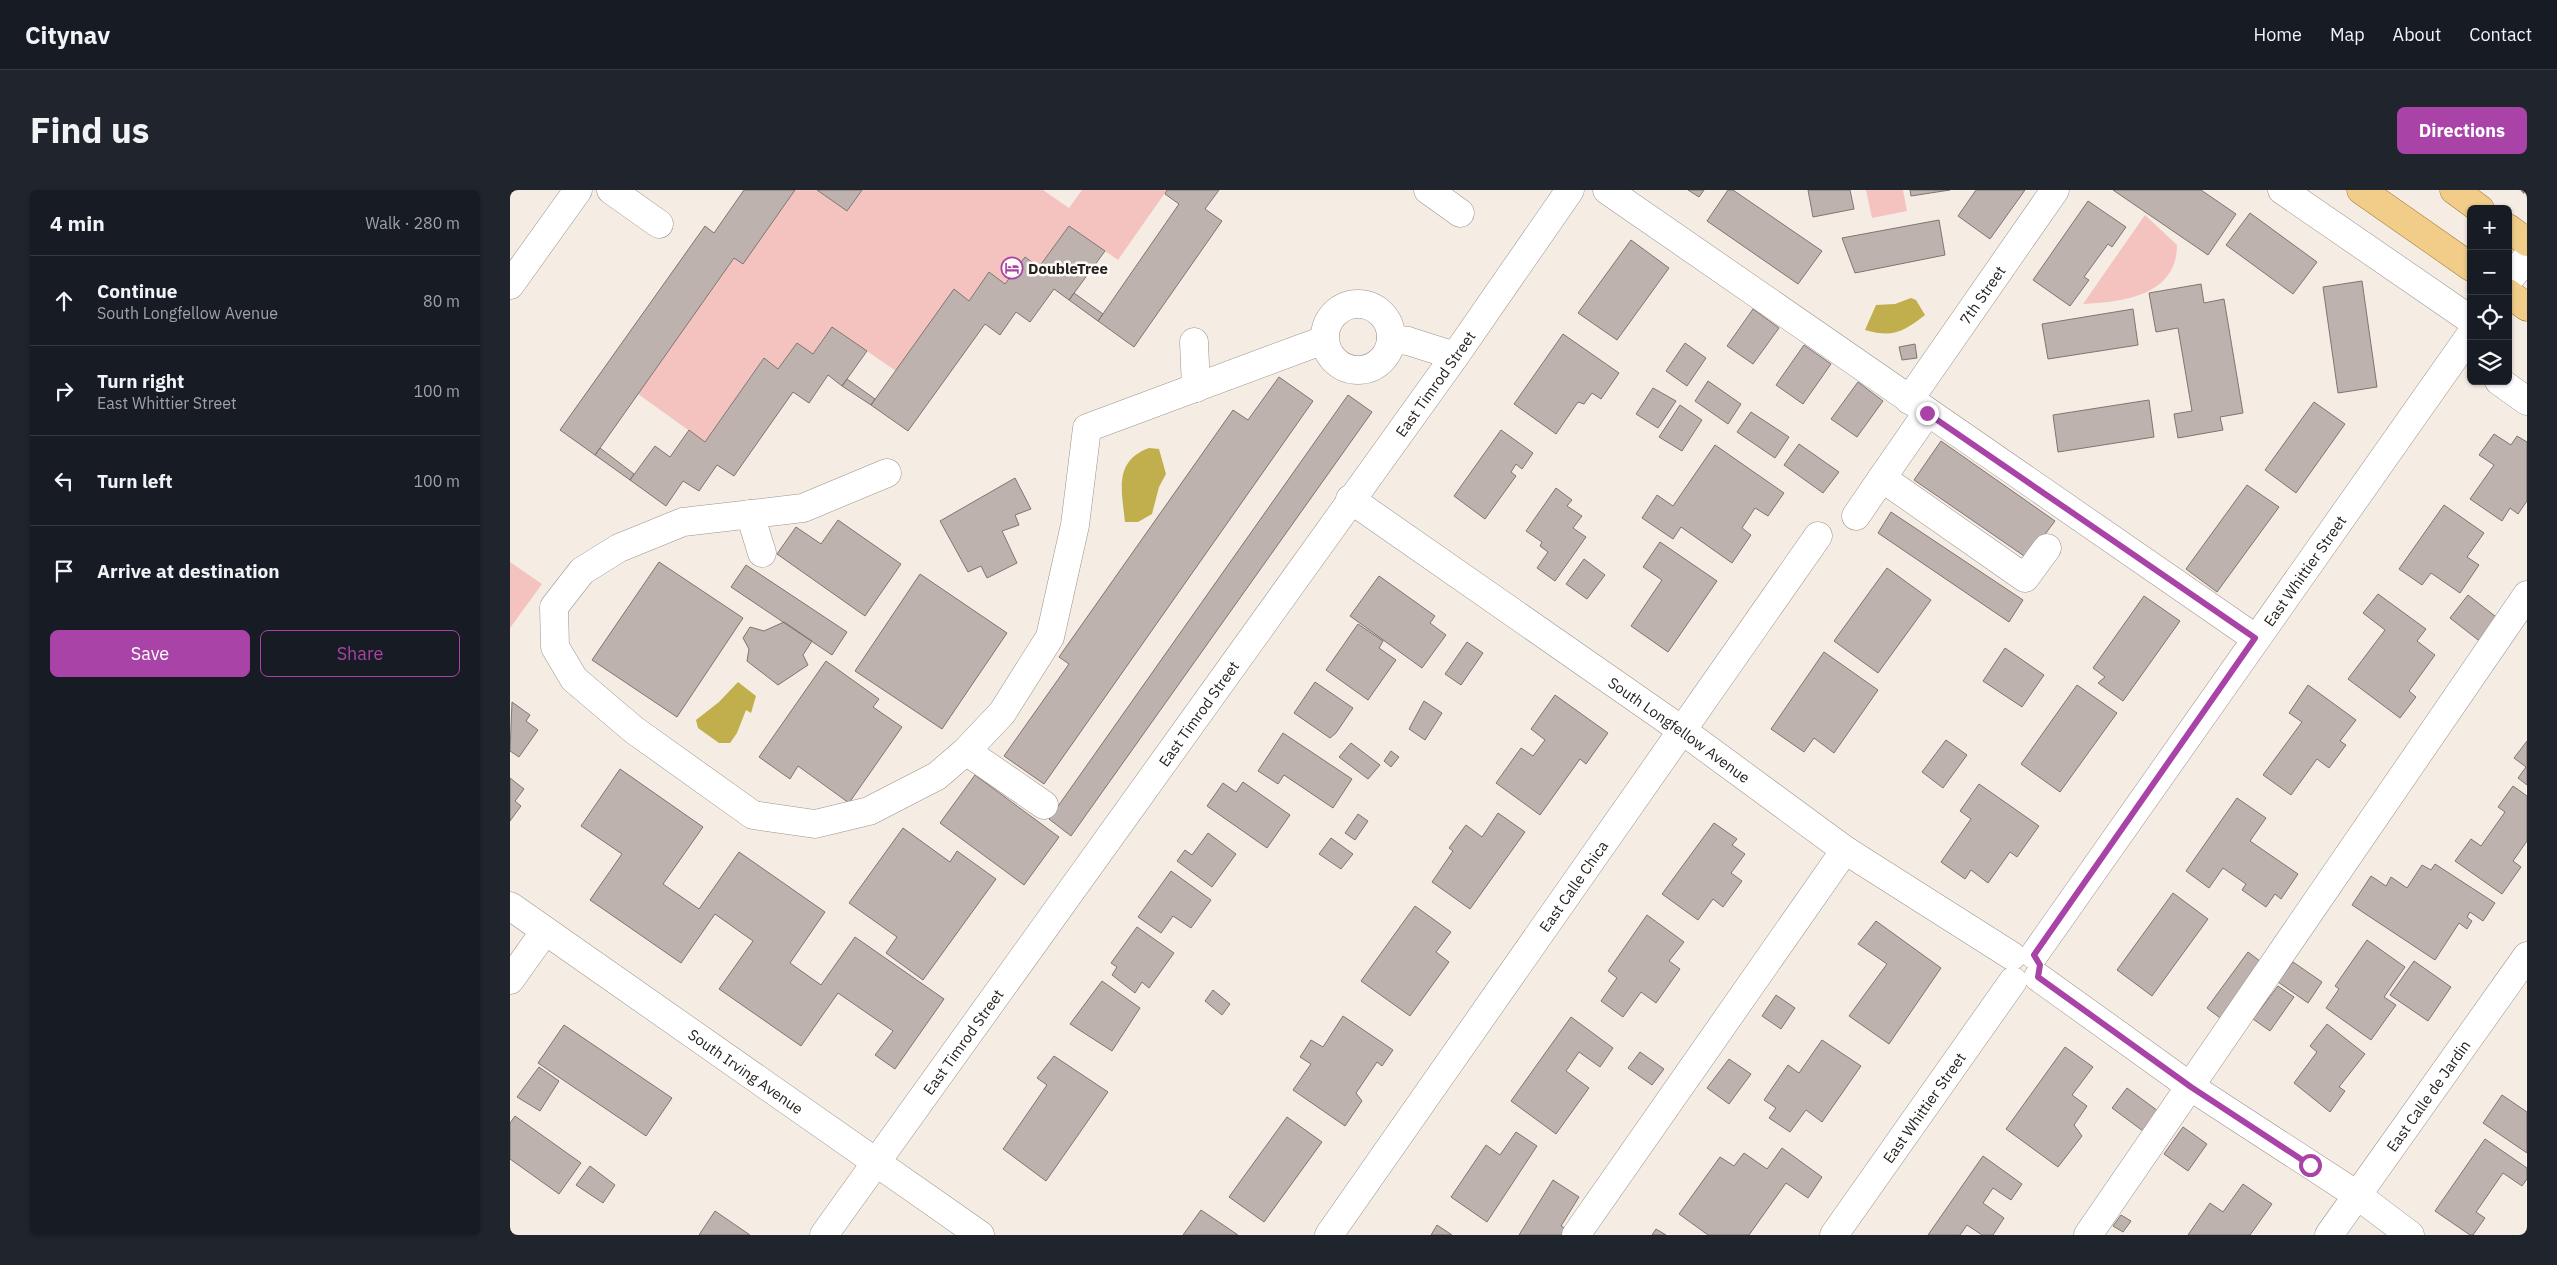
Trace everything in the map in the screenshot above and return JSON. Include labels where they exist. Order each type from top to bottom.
[{"type":"main road","points":[[2362,190],[2467,264]]},
{"type":"main road","points":[[2454,190],[2475,205]]},
{"type":"main road","points":[[2512,231],[2527,242]]},
{"type":"main road","points":[[2509,295],[2527,307]]},
{"type":"street","points":[[510,286],[578,190]]},
{"type":"street","points":[[611,190],[659,224]]},
{"type":"street","points":[[1428,190],[1460,212]]},
{"type":"street","name":"East Timrod Street","points":[[824,1235],[1350,499],[1455,356],[1570,190]]},
{"type":"street","points":[[1607,190],[2255,638]]},
{"type":"street","name":"7th Street","points":[[1856,516],[1882,478],[1918,406],[2055,190]]},
{"type":"street","points":[[2282,190],[2467,317]]},
{"type":"street","points":[[2512,276],[2527,257]]},
{"type":"street","points":[[1364,304],[1376,309],[1387,321],[1391,339],[1388,350],[1380,362],[1368,368],[1355,370],[1341,366],[1331,357],[1324,340],[1326,326],[1338,310],[1347,305],[1364,304]]},
{"type":"street","points":[[1391,339],[1408,341],[1455,356]]},
{"type":"street","points":[[887,473],[802,508],[683,522],[619,548],[582,571],[554,607],[555,647],[574,679],[634,730],[753,815],[815,824],[869,811],[937,776],[966,751],[1002,713],[1050,637],[1075,525],[1087,428],[1324,340]]},
{"type":"street","points":[[1194,342],[1196,388]]},
{"type":"street","name":"East Whittier Street","points":[[1834,1235],[2025,967],[2255,638],[2466,349]]},
{"type":"street","points":[[2505,385],[2527,401]]},
{"type":"street","points":[[1882,478],[2025,578],[2047,548]]},
{"type":"street","name":"South Longfellow Avenue","points":[[1350,499],[1683,731],[1845,850],[2025,967],[2191,1087],[2357,1196],[2410,1235]]},
{"type":"street","points":[[750,514],[762,552]]},
{"type":"street","name":"East Calle Chica","points":[[1330,1235],[1818,536]]},
{"type":"street","points":[[2088,1235],[2527,595]]},
{"type":"street","points":[[966,751],[1044,804]]},
{"type":"street","points":[[1576,1235],[1845,850]]},
{"type":"street","name":"South Irving Avenue","points":[[510,906],[980,1235]]},
{"type":"street","points":[[510,980],[546,931]]},
{"type":"street","name":"East Calle de Jardin","points":[[2329,1235],[2527,956]]},
{"type":"path","points":[[2522,190],[2527,195]]},
{"type":"shaded area","points":[[795,190],[817,190],[847,211],[862,190],[1043,190],[1069,208],[1082,190],[1167,190],[1118,260],[1069,226],[1039,267],[1025,257],[1005,284],[989,272],[969,301],[954,290],[896,371],[832,327],[813,354],[797,343],[778,369],[763,359],[705,442],[638,394],[734,258]]},
{"type":"shaded area","points":[[1866,190],[1903,190],[1907,211],[1872,218]]},
{"type":"shaded area","points":[[2145,215],[2177,245],[2175,262],[2168,275],[2158,286],[2145,293],[2114,301],[2083,304]]},
{"type":"shaded area","points":[[1911,298],[1916,300],[1925,315],[1917,321],[1897,332],[1883,333],[1865,330],[1876,305],[1895,304]]},
{"type":"shaded area","points":[[1149,448],[1159,449],[1166,474],[1159,487],[1152,514],[1138,522],[1125,522],[1122,479],[1125,469],[1138,454]]},
{"type":"shaded area","points":[[510,562],[542,584],[510,628]]},
{"type":"shaded area","points":[[738,682],[756,696],[751,713],[746,710],[737,733],[730,743],[719,743],[698,728],[696,720],[719,702]]},
{"type":"building","points":[[744,190],[795,190],[743,264],[734,258],[595,455],[560,430],[705,226],[714,233]]},
{"type":"building","points":[[817,190],[862,190],[847,211]]},
{"type":"building","points":[[1167,190],[1219,190],[1205,209],[1222,221],[1134,347],[1098,321],[1179,204],[1165,194]]},
{"type":"building","points":[[1688,190],[1704,190],[1699,197]]},
{"type":"building","points":[[1728,190],[1733,190],[1822,251],[1798,284],[1707,221]]},
{"type":"building","points":[[1808,190],[1850,190],[1854,209],[1813,217]]},
{"type":"building","points":[[1910,190],[1950,190],[1911,196]]},
{"type":"building","points":[[1976,190],[2025,190],[1990,239],[1958,216]]},
{"type":"building","points":[[2113,190],[2201,190],[2236,214],[2208,255]]},
{"type":"building","points":[[2088,201],[2126,227],[2112,247],[2108,244],[2084,277],[2089,280],[2070,306],[2033,280]]},
{"type":"building","points":[[2250,213],[2317,262],[2293,294],[2226,245]]},
{"type":"building","points":[[1939,220],[1945,255],[1855,273],[1842,238]]},
{"type":"building","points":[[1069,226],[1105,251],[1069,300],[1054,289],[1030,322],[1016,312],[1000,335],[985,324],[908,431],[871,405],[954,289],[969,301],[989,272],[1005,284],[1025,257],[1039,267]]},
{"type":"building","points":[[1631,240],[1669,268],[1617,340],[1578,313]]},
{"type":"building","points":[[2362,281],[2377,387],[2338,393],[2323,287]]},
{"type":"building","points":[[2201,284],[2204,303],[2224,299],[2243,413],[2220,417],[2223,430],[2178,438],[2174,414],[2192,411],[2178,328],[2156,332],[2149,293]]},
{"type":"building","points":[[1074,293],[1103,314],[1098,321],[1069,300]]},
{"type":"building","points":[[1753,309],[1779,328],[1753,364],[1727,346]]},
{"type":"building","points":[[2133,309],[2138,345],[2048,359],[2042,324]]},
{"type":"building","points":[[832,327],[867,351],[842,386],[828,375],[809,403],[793,392],[734,476],[717,465],[699,491],[683,481],[666,506],[630,480],[655,446],[670,457],[689,430],[705,442],[764,358],[778,369],[797,343],[813,354]]},
{"type":"building","points":[[1563,334],[1619,373],[1601,399],[1592,393],[1584,404],[1578,402],[1556,434],[1514,404]]},
{"type":"building","points":[[1685,343],[1706,358],[1687,386],[1666,371]]},
{"type":"building","points":[[1915,344],[1917,358],[1902,360],[1899,347]]},
{"type":"building","points":[[1804,345],[1831,364],[1803,404],[1776,385]]},
{"type":"building","points":[[1279,377],[1313,401],[1044,784],[1004,756],[1069,664],[1059,657],[1233,410],[1248,420]]},
{"type":"building","points":[[847,379],[875,399],[871,405],[842,386]]},
{"type":"building","points":[[1708,381],[1741,404],[1728,424],[1695,401]]},
{"type":"building","points":[[1858,382],[1883,401],[1857,437],[1831,419]]},
{"type":"building","points":[[1653,388],[1676,401],[1658,428],[1636,414]]},
{"type":"building","points":[[1348,395],[1372,412],[1071,836],[1049,819]]},
{"type":"building","points":[[2149,400],[2154,437],[2058,452],[2053,415]]},
{"type":"building","points":[[2314,402],[2345,424],[2296,493],[2265,470]]},
{"type":"building","points":[[1680,405],[1702,420],[1682,451],[1659,437]]},
{"type":"building","points":[[1751,412],[1789,437],[1775,458],[1737,432]]},
{"type":"building","points":[[1501,430],[1533,453],[1522,469],[1516,464],[1511,472],[1516,476],[1485,519],[1454,496]]},
{"type":"building","points":[[2494,434],[2511,445],[2517,436],[2527,442],[2527,501],[2518,514],[2510,508],[2502,521],[2470,499],[2494,465],[2479,455]]},
{"type":"building","points":[[1941,441],[2055,521],[2027,558],[1914,480]]},
{"type":"building","points":[[1799,444],[1839,472],[1823,493],[1784,465]]},
{"type":"building","points":[[1715,445],[1784,493],[1768,516],[1755,508],[1742,528],[1751,535],[1732,563],[1681,527],[1673,539],[1642,518],[1657,495],[1673,506]]},
{"type":"building","points":[[600,448],[634,474],[630,480],[595,455]]},
{"type":"building","points":[[1015,478],[1031,509],[1015,515],[1019,525],[1002,531],[1017,563],[987,578],[981,566],[968,572],[940,521]]},
{"type":"building","points":[[2247,485],[2279,507],[2217,592],[2186,569]]},
{"type":"building","points":[[1556,488],[1572,500],[1567,506],[1582,516],[1573,528],[1586,537],[1555,581],[1537,568],[1548,552],[1540,546],[1542,542],[1526,531]]},
{"type":"building","points":[[2444,505],[2484,533],[2467,557],[2479,565],[2460,593],[2431,573],[2422,585],[2399,569]]},
{"type":"building","points":[[1891,512],[2023,600],[2009,622],[1878,533]]},
{"type":"building","points":[[838,520],[901,564],[865,616],[777,554],[796,527],[821,544]]},
{"type":"building","points":[[1660,542],[1717,581],[1668,652],[1631,626],[1662,580],[1643,567]]},
{"type":"building","points":[[1584,559],[1605,575],[1587,599],[1566,584]]},
{"type":"building","points":[[659,562],[743,618],[677,717],[592,660]]},
{"type":"building","points":[[746,565],[847,632],[832,655],[731,587]]},
{"type":"building","points":[[1887,568],[1931,600],[1878,673],[1834,641]]},
{"type":"building","points":[[920,574],[1007,633],[942,729],[855,671]]},
{"type":"building","points":[[1379,576],[1435,616],[1430,623],[1446,635],[1422,668],[1350,616]]},
{"type":"building","points":[[2378,594],[2426,629],[2417,641],[2435,655],[2409,691],[2416,697],[2400,718],[2348,679],[2385,630],[2363,613]]},
{"type":"building","points":[[2468,595],[2500,620],[2482,643],[2450,618]]},
{"type":"building","points":[[2144,596],[2180,621],[2123,701],[2098,683],[2105,677],[2093,668]]},
{"type":"building","points":[[784,622],[812,641],[803,655],[808,665],[778,685],[747,661],[749,649],[743,638],[750,627],[764,631]]},
{"type":"building","points":[[1358,624],[1383,641],[1379,648],[1396,660],[1368,700],[1326,670]]},
{"type":"building","points":[[1467,642],[1483,653],[1461,685],[1445,674]]},
{"type":"building","points":[[2005,648],[2044,675],[2022,707],[1983,681]]},
{"type":"building","points":[[1824,652],[1878,690],[1834,753],[1814,738],[1804,752],[1771,729]]},
{"type":"building","points":[[826,661],[879,699],[873,707],[902,727],[849,803],[798,766],[790,779],[759,757]]},
{"type":"building","points":[[1315,682],[1353,708],[1336,733],[1330,738],[1294,713]]},
{"type":"building","points":[[2077,685],[2117,713],[2060,792],[2021,764]]},
{"type":"building","points":[[2308,685],[2356,720],[2340,741],[2346,745],[2329,768],[2317,759],[2291,795],[2263,775],[2302,722],[2289,713]]},
{"type":"building","points":[[1555,695],[1608,733],[1586,764],[1580,759],[1540,815],[1496,783],[1521,748],[1533,756],[1545,740],[1531,729]]},
{"type":"building","points":[[1424,701],[1442,713],[1425,740],[1409,729]]},
{"type":"building","points":[[512,702],[530,715],[526,721],[538,730],[519,757],[510,751]]},
{"type":"building","points":[[1283,733],[1352,779],[1333,808],[1284,775],[1278,784],[1258,771]]},
{"type":"building","points":[[1946,740],[1967,755],[1943,788],[1922,772]]},
{"type":"building","points":[[2527,741],[2527,785],[2518,778],[2526,767],[2514,758]]},
{"type":"building","points":[[1351,743],[1380,765],[1368,779],[1339,757]]},
{"type":"building","points":[[1391,751],[1399,757],[1391,767],[1384,761]]},
{"type":"building","points":[[620,769],[703,827],[663,884],[699,909],[739,852],[825,912],[790,963],[821,985],[855,937],[944,999],[895,1069],[875,1055],[893,1031],[838,993],[801,1046],[719,989],[753,941],[715,914],[681,963],[590,900],[622,854],[581,826]]},
{"type":"building","points":[[975,775],[1059,837],[1024,885],[940,823]]},
{"type":"building","points":[[510,778],[524,789],[515,801],[521,806],[510,821]]},
{"type":"building","points":[[1243,782],[1290,815],[1267,848],[1207,806],[1223,783],[1236,792]]},
{"type":"building","points":[[1979,784],[2039,826],[2017,857],[2010,852],[1988,883],[1971,870],[1965,879],[1941,862],[1971,819],[1960,811]]},
{"type":"building","points":[[2513,786],[2527,796],[2527,841],[2513,861],[2521,867],[2502,894],[2455,861],[2471,839],[2481,846],[2505,812],[2498,807]]},
{"type":"building","points":[[2237,798],[2266,818],[2250,841],[2298,874],[2281,899],[2275,894],[2266,907],[2242,890],[2246,884],[2223,868],[2209,888],[2186,871]]},
{"type":"building","points":[[1498,813],[1525,832],[1470,909],[1432,882],[1453,851],[1449,848],[1466,825],[1482,837]]},
{"type":"building","points":[[1358,814],[1368,821],[1355,840],[1345,833]]},
{"type":"building","points":[[1714,823],[1737,839],[1732,845],[1745,854],[1731,873],[1742,881],[1723,907],[1713,899],[1698,920],[1662,894]]},
{"type":"building","points":[[903,828],[950,862],[957,851],[996,879],[923,980],[886,953],[897,937],[849,903]]},
{"type":"building","points":[[1208,833],[1236,854],[1212,887],[1177,861],[1185,850],[1192,855]]},
{"type":"building","points":[[1331,838],[1353,854],[1341,869],[1319,854]]},
{"type":"building","points":[[2435,864],[2495,903],[2483,921],[2470,912],[2467,917],[2472,921],[2467,929],[2459,923],[2435,960],[2352,905],[2371,876],[2386,886],[2391,877],[2407,888],[2422,865],[2431,870]]},
{"type":"building","points":[[1171,871],[1211,900],[1191,928],[1173,916],[1161,933],[1138,917]]},
{"type":"building","points":[[2173,893],[2208,919],[2152,996],[2117,970]]},
{"type":"building","points":[[1415,906],[1451,932],[1436,952],[1449,962],[1410,1016],[1361,981]]},
{"type":"building","points":[[1647,915],[1684,942],[1669,961],[1680,969],[1656,1003],[1641,992],[1623,1017],[1601,1001],[1617,978],[1608,971]]},
{"type":"building","points":[[1876,921],[1941,968],[1889,1044],[1849,1016],[1887,964],[1858,944]]},
{"type":"building","points":[[1137,927],[1174,953],[1149,988],[1142,982],[1135,993],[1112,975],[1117,967],[1111,963]]},
{"type":"building","points":[[2367,940],[2405,967],[2384,997],[2396,1005],[2371,1040],[2326,1008],[2339,989],[2335,986]]},
{"type":"building","points":[[2248,952],[2269,968],[2228,1024],[2207,1008]]},
{"type":"building","points":[[2414,961],[2451,987],[2428,1021],[2390,995]]},
{"type":"building","points":[[2293,962],[2322,982],[2308,1003],[2278,982]]},
{"type":"building","points":[[1102,981],[1140,1008],[1112,1051],[1070,1024]]},
{"type":"building","points":[[2278,986],[2294,997],[2270,1031],[2253,1019]]},
{"type":"building","points":[[1213,990],[1230,1004],[1222,1015],[1205,1001]]},
{"type":"building","points":[[1776,995],[1795,1008],[1781,1029],[1762,1016]]},
{"type":"building","points":[[1343,1016],[1393,1050],[1382,1066],[1377,1062],[1356,1093],[1362,1101],[1345,1126],[1293,1090],[1311,1064],[1300,1057],[1311,1040],[1323,1047]]},
{"type":"building","points":[[1571,1017],[1613,1048],[1600,1067],[1579,1052],[1566,1071],[1589,1088],[1556,1134],[1511,1101]]},
{"type":"building","points":[[2327,1024],[2365,1054],[2339,1087],[2345,1091],[2330,1112],[2294,1083],[2317,1052],[2310,1046]]},
{"type":"building","points":[[564,1025],[672,1098],[646,1136],[538,1063]]},
{"type":"building","points":[[1822,1040],[1861,1066],[1822,1122],[1806,1110],[1790,1132],[1769,1118],[1776,1108],[1764,1100],[1788,1065],[1799,1073]]},
{"type":"building","points":[[2065,1047],[2093,1067],[2072,1095],[2087,1106],[2074,1125],[2082,1136],[2058,1167],[2006,1129]]},
{"type":"building","points":[[1640,1052],[1664,1069],[1652,1085],[1628,1068]]},
{"type":"building","points":[[1054,1056],[1108,1092],[1046,1181],[1003,1149],[1047,1085],[1037,1078]]},
{"type":"building","points":[[1729,1059],[1751,1074],[1729,1104],[1707,1088]]},
{"type":"building","points":[[539,1067],[559,1081],[540,1111],[517,1097]]},
{"type":"building","points":[[2127,1088],[2158,1111],[2143,1131],[2112,1108]]},
{"type":"building","points":[[2502,1095],[2527,1112],[2527,1153],[2483,1123]]},
{"type":"building","points":[[515,1116],[581,1163],[559,1194],[510,1159],[510,1123]]},
{"type":"building","points":[[1287,1117],[1322,1142],[1264,1222],[1229,1197]]},
{"type":"building","points":[[2183,1127],[2207,1144],[2188,1171],[2164,1154]]},
{"type":"building","points":[[1516,1132],[1537,1146],[1487,1222],[1451,1197],[1486,1145],[1500,1155]]},
{"type":"building","points":[[2485,1139],[2527,1168],[2527,1179],[2522,1186],[2503,1173],[2476,1212],[2485,1218],[2473,1235],[2470,1235],[2435,1211]]},
{"type":"building","points":[[1782,1148],[1822,1177],[1808,1198],[1786,1183],[1749,1235],[1708,1235],[1679,1214],[1720,1157],[1734,1166],[1744,1153],[1767,1169]]},
{"type":"building","points":[[1983,1156],[2022,1184],[2011,1200],[1993,1188],[1983,1203],[2004,1218],[1993,1235],[1982,1235],[1967,1225],[1960,1235],[1928,1235]]},
{"type":"building","points":[[590,1166],[615,1185],[603,1203],[576,1185]]},
{"type":"building","points":[[1553,1180],[1579,1197],[1561,1226],[1572,1232],[1570,1235],[1519,1235]]},
{"type":"building","points":[[2243,1184],[2272,1204],[2250,1235],[2188,1235],[2210,1203],[2223,1212]]},
{"type":"building","points":[[1201,1210],[1238,1235],[1183,1235]]},
{"type":"building","points":[[715,1211],[750,1235],[699,1235]]},
{"type":"building","points":[[2121,1215],[2131,1221],[2123,1232],[2113,1226]]},
{"type":"building","points":[[1437,1225],[1452,1235],[1431,1235]]},
{"type":"building","points":[[1656,1229],[1666,1235],[1652,1235]]},
{"type":"place","name":"DoubleTree","points":[[1012,268]]},
{"type":"route","points":[[1927,413],[2255,638],[2034,955],[2039,960],[2041,970],[2038,977],[2191,1087],[2310,1165]]}]
